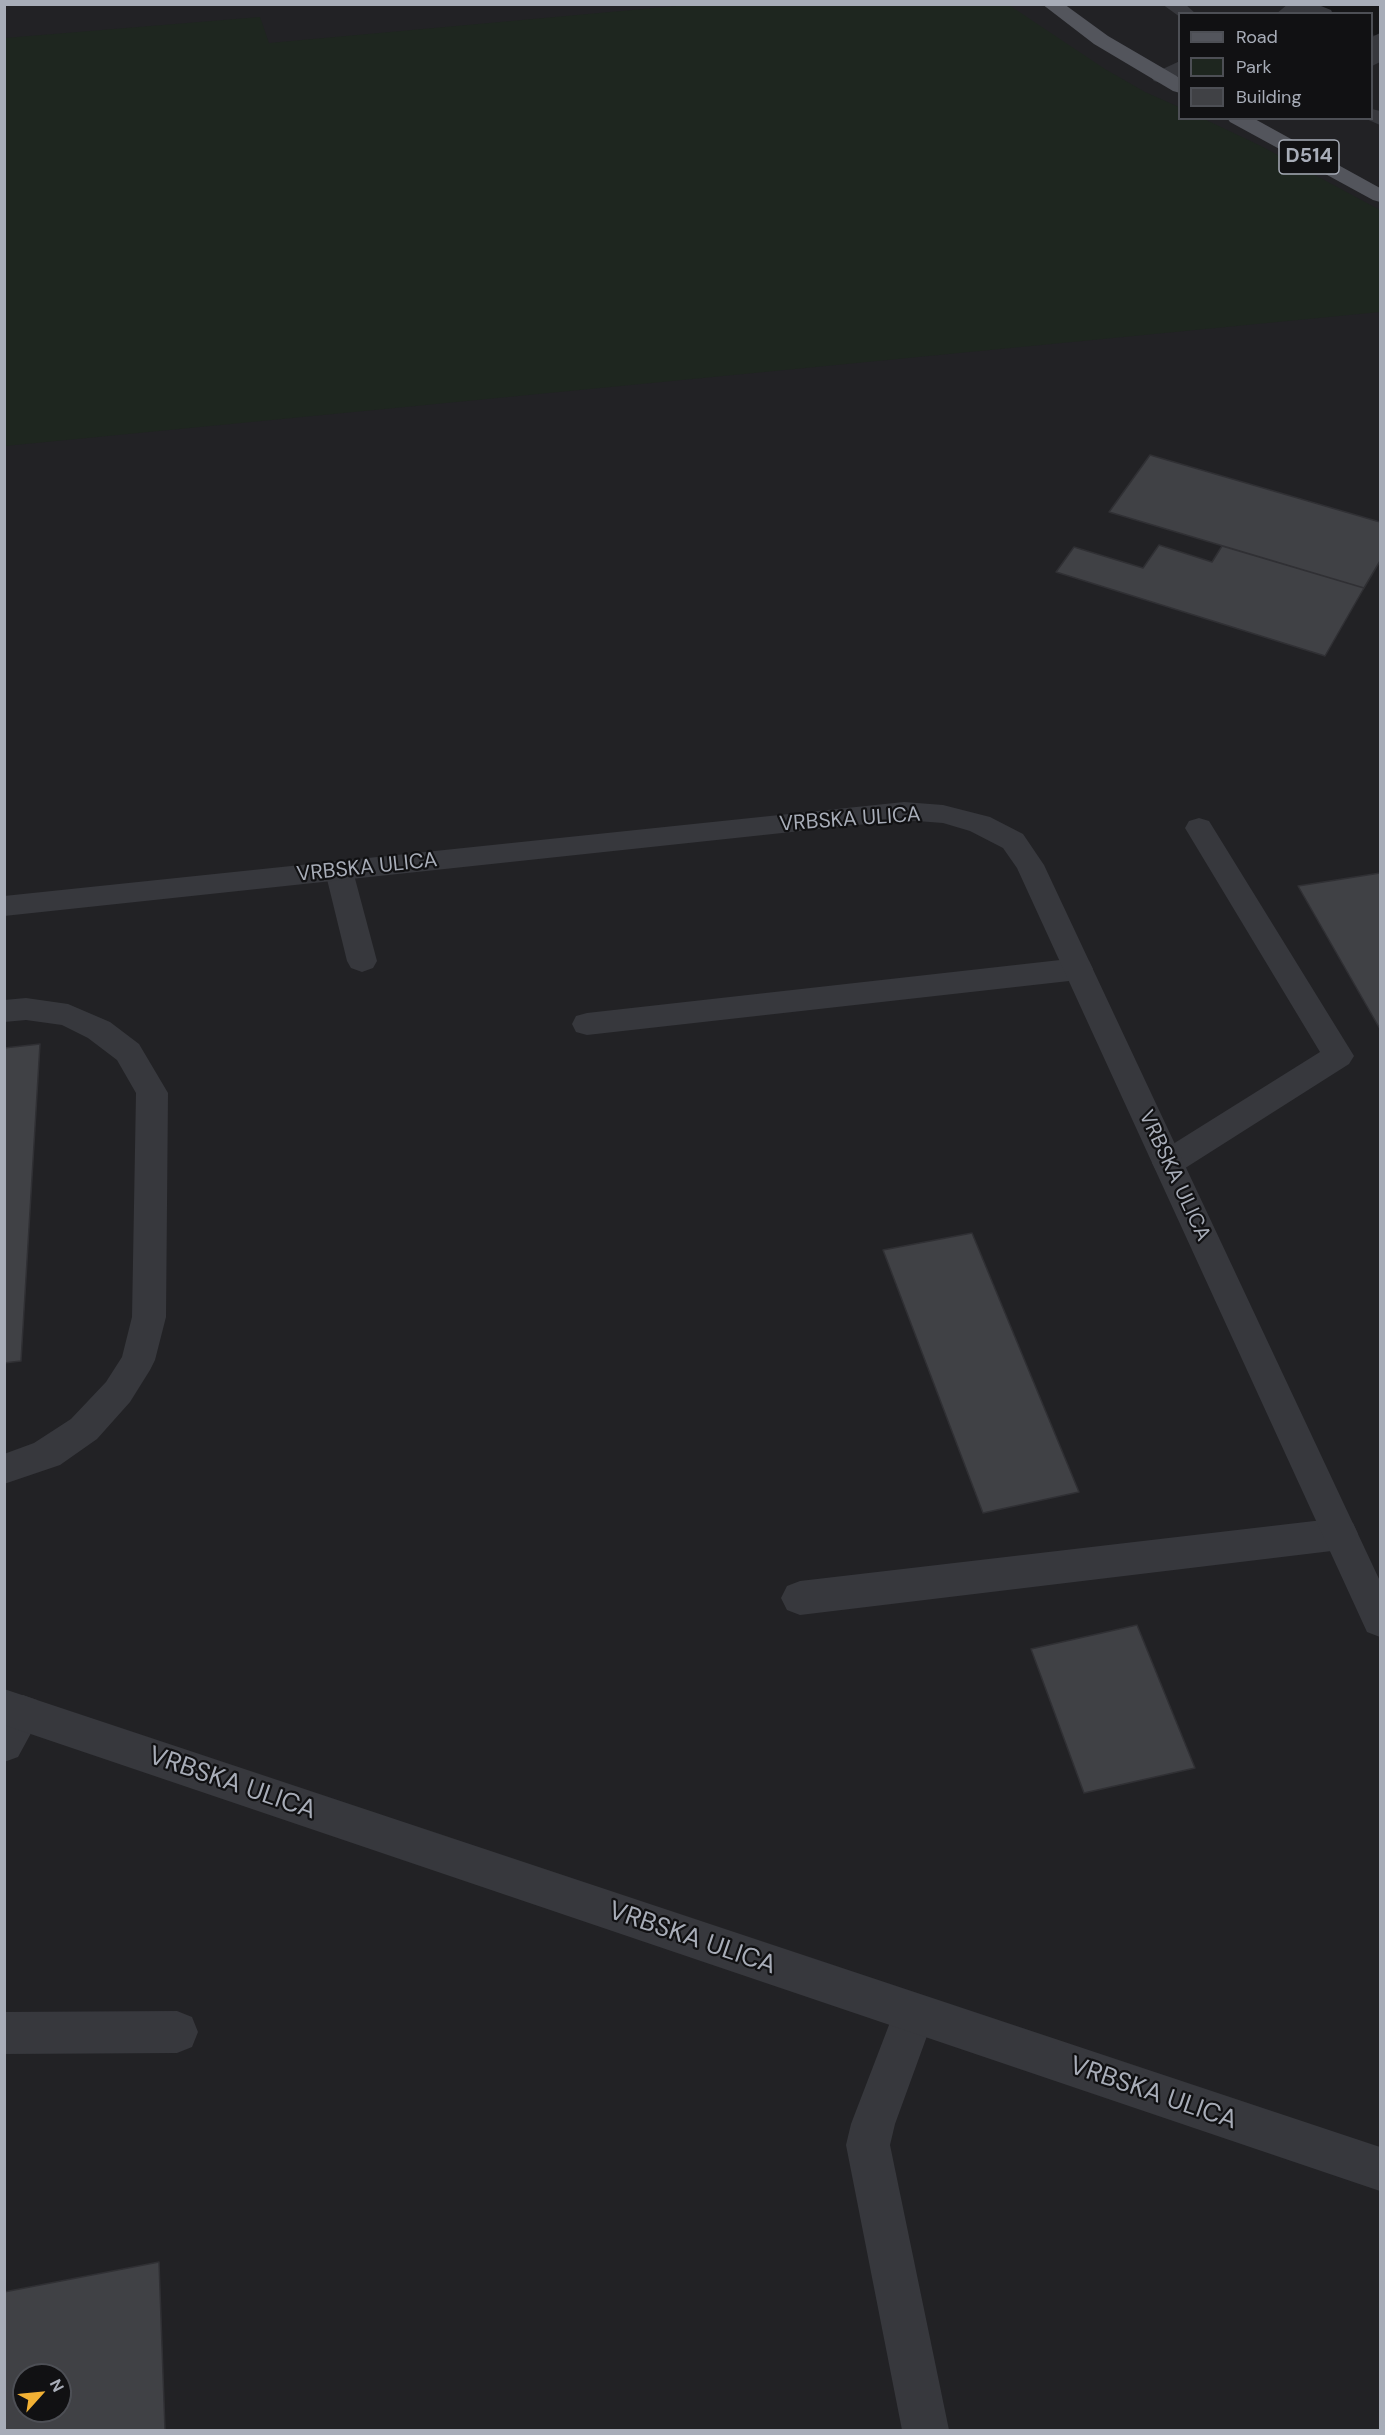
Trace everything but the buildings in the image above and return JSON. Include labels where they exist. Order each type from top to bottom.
[{"type":"main road","points":[[1051,4],[1101,40],[1178,86]]},
{"type":"main road","name":"D514","points":[[1241,120],[1380,196]]},
{"type":"street","points":[[1171,4],[1184,12]]},
{"type":"street","points":[[1296,7],[1316,12]]},
{"type":"street","points":[[1373,55],[1380,39]]},
{"type":"street","points":[[1161,76],[1178,68]]},
{"type":"street","name":"VRBSKA ULICA","points":[[4,906],[904,812],[943,814],[980,824],[1013,841],[1030,865],[1380,1620]]},
{"type":"street","points":[[1168,1163],[1338,1056],[1199,828]]},
{"type":"street","points":[[339,871],[362,961]]},
{"type":"street","points":[[587,1024],[1078,969]]},
{"type":"street","points":[[4,1011],[26,1009],[68,1016],[99,1030],[128,1052],[152,1093],[149,1317],[138,1360],[118,1392],[84,1429],[47,1454],[4,1469]]},
{"type":"street","points":[[800,1598],[1340,1534]]},
{"type":"street","name":"VRBSKA ULICA","points":[[11,1721],[914,2013],[1380,2169]]},
{"type":"street","points":[[914,2013],[873,2124],[868,2145],[926,2430]]},
{"type":"street","points":[[4,2033],[177,2032]]},
{"type":"shaded area","points":[[1289,4],[1311,12],[1178,12],[1178,120],[1373,120],[1373,34],[1380,37],[1380,2430],[5,2430],[5,5]]},
{"type":"green space","points":[[698,4],[1009,5],[1105,69],[1145,92],[1178,107],[1178,120],[1206,120],[1261,146],[1380,210],[1380,312],[5,446],[5,38],[260,17],[269,43]]}]
